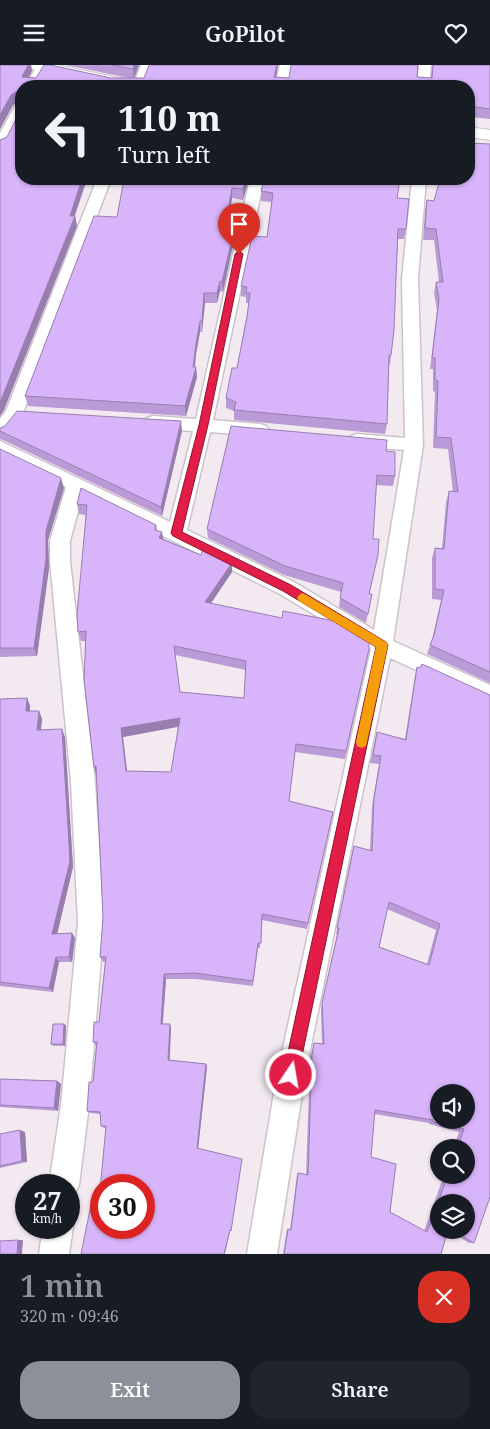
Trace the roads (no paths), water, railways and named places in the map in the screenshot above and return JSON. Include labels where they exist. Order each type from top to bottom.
[{"type":"highway","points":[[40,65],[107,80]]},
{"type":"highway","points":[[475,133],[490,135]]},
{"type":"street","points":[[34,80],[40,65]]},
{"type":"street","points":[[142,80],[146,65]]},
{"type":"street","points":[[282,80],[286,65]]},
{"type":"street","points":[[424,80],[425,65]]},
{"type":"street","points":[[0,146],[15,117]]},
{"type":"street","points":[[0,431],[14,413],[102,185]]},
{"type":"street","points":[[176,533],[204,425],[246,220],[255,185]]},
{"type":"street","points":[[262,1254],[291,1075],[382,645],[414,445],[410,279],[418,185]]},
{"type":"street","points":[[14,413],[34,414]]},
{"type":"street","points":[[134,421],[280,432]]},
{"type":"street","points":[[337,438],[414,445]]},
{"type":"street","points":[[0,447],[287,588],[382,645],[490,695]]},
{"type":"street","points":[[66,1174],[75,1105],[91,923],[83,782],[60,561],[60,541],[76,485]]},
{"type":"street","points":[[54,1254],[56,1239]]}]
